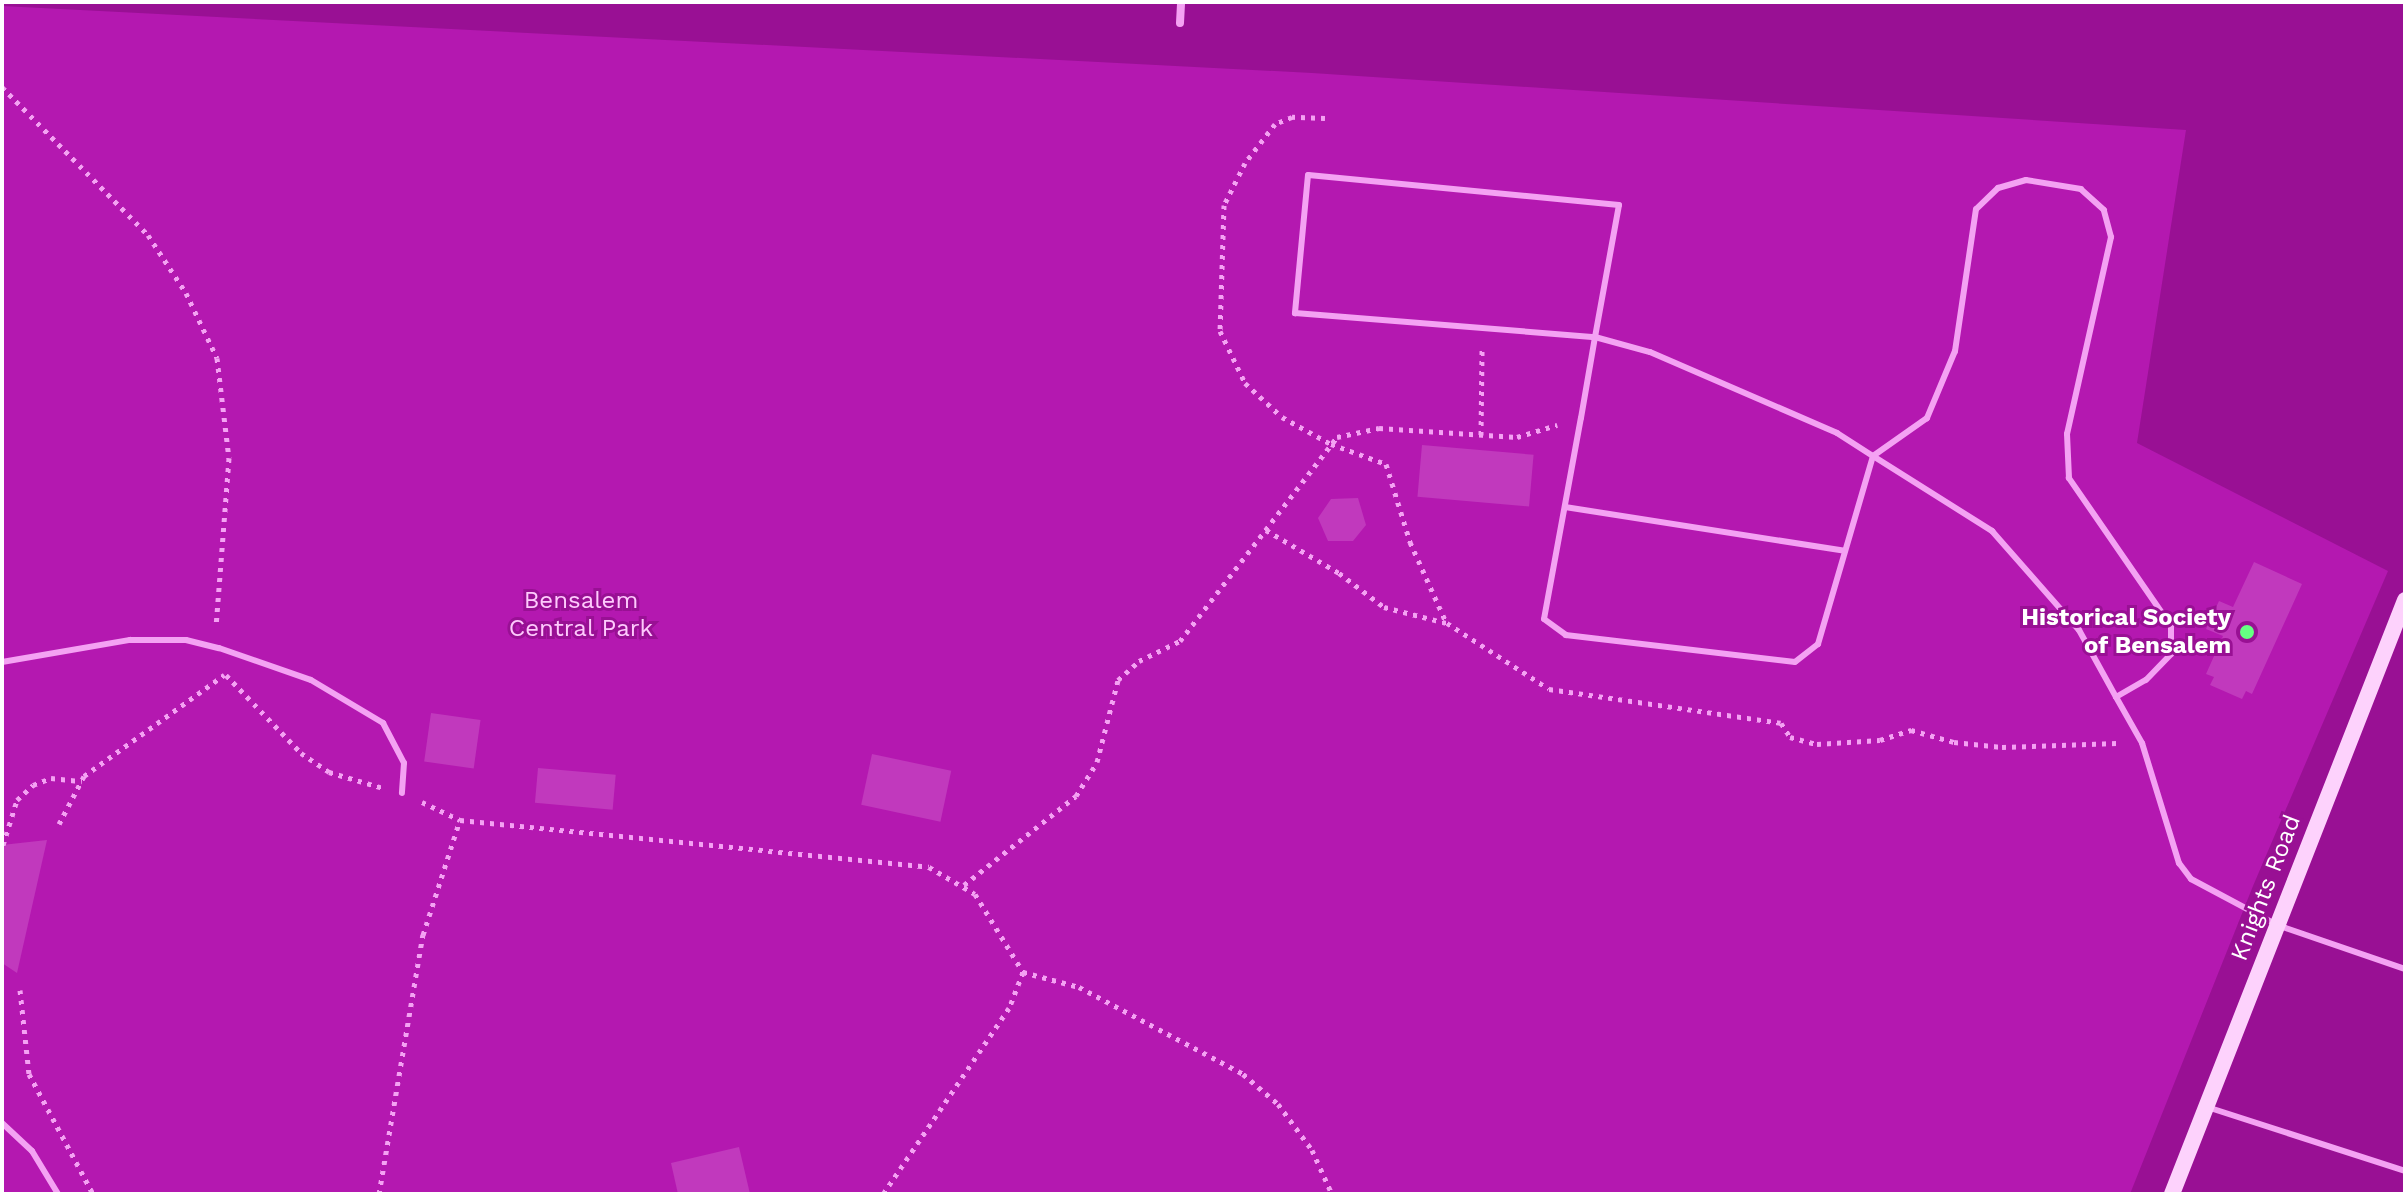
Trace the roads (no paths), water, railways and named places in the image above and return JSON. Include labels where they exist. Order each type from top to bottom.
[{"type":"main road","name":"Knights Road","points":[[2172,1194],[2405,600]]},
{"type":"street","points":[[1180,23],[1181,2]]},
{"type":"lane","points":[[2116,697],[2146,680],[2171,654],[2171,626],[2069,478],[2067,434],[2111,237],[2104,210],[2081,189],[2026,180],[1998,188],[1976,209],[1955,351],[1927,418],[1873,456],[1818,644],[1795,662],[1566,635],[1544,619],[1565,507],[1595,337],[1619,205],[1308,175],[1295,313],[1595,337],[1650,352],[1837,433],[1873,456],[1992,531],[2079,630],[2116,697],[2142,743],[2179,863],[2191,879],[2277,925],[2405,969]]},
{"type":"lane","points":[[1565,507],[1845,551]]},
{"type":"lane","points":[[2,662],[130,640],[186,640],[219,648],[311,680],[383,723],[404,763],[402,793]]},
{"type":"lane","points":[[2206,1107],[2405,1171]]},
{"type":"lane","points":[[2,1123],[32,1151],[58,1194]]},
{"type":"place","name":"Historical Society of Bensalem","points":[[2247,632]]},
{"type":"park label","name":"Bensalem Central Park","points":[[581,615]]}]
